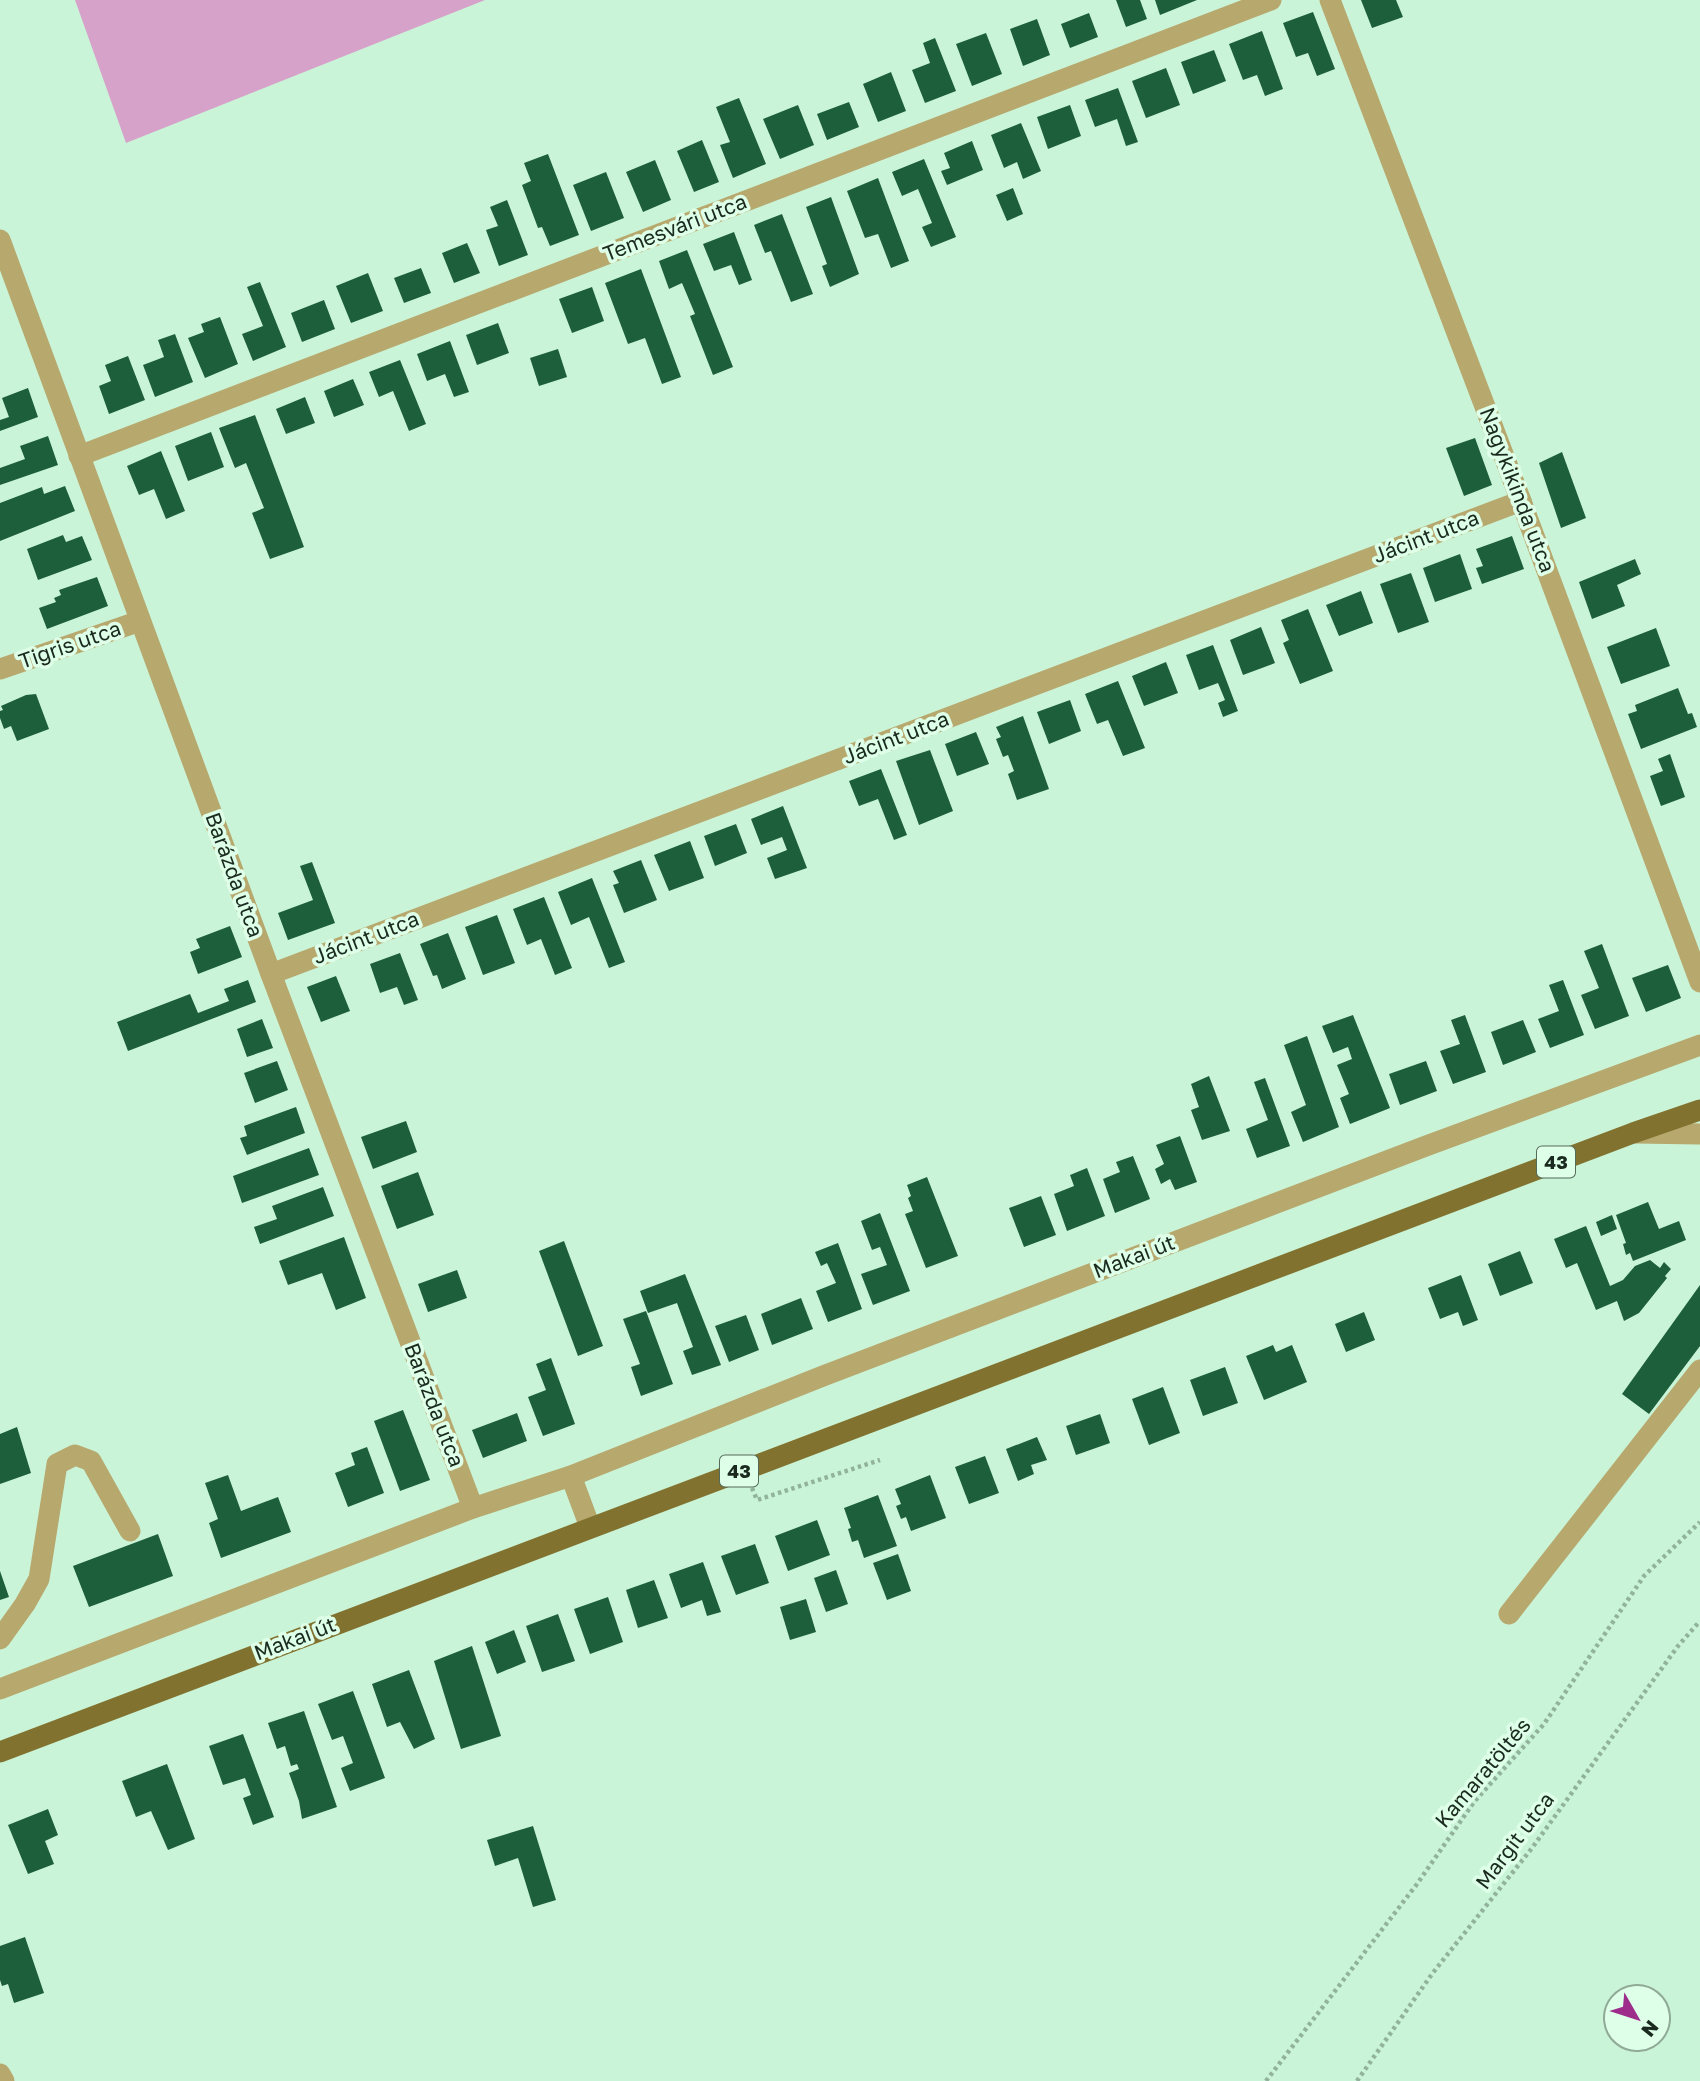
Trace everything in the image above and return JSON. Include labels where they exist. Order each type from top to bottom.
[{"type":"main road","name":"Makai út","points":[[0,1752],[1633,1133],[1700,1110]]},
{"type":"street","name":"Temesvári utca","points":[[79,456],[1271,0]]},
{"type":"street","name":"Nagykikinda utca","points":[[1330,0],[1700,982]]},
{"type":"street","name":"Barázda utca","points":[[0,240],[271,974],[473,1508]]},
{"type":"street","name":"Jácint utca","points":[[271,974],[1521,501]]},
{"type":"street","name":"Tigris utca","points":[[0,669],[140,621]]},
{"type":"street","name":"Makai út","points":[[0,1689],[473,1508],[571,1476],[1426,1146],[1700,1045]]},
{"type":"street","points":[[1633,1133],[1700,1134]]},
{"type":"street","points":[[1510,1614],[1700,1370]]},
{"type":"street","points":[[0,1639],[39,1579],[57,1464],[75,1455],[91,1461],[130,1531]]},
{"type":"street","points":[[571,1476],[590,1527]]},
{"type":"street","points":[[0,2074],[4,2081]]},
{"type":"path","name":"Kamaratöltés","points":[[1266,2081],[1417,1884],[1474,1802],[1544,1724],[1644,1576],[1700,1522]]},
{"type":"path","name":"Margit utca","points":[[1357,2081],[1432,1974],[1532,1848],[1678,1646],[1700,1620]]},
{"type":"shaded area","points":[[75,0],[485,0],[126,143]]},
{"type":"building","points":[[1116,0],[1140,0],[1147,19],[1126,27]]},
{"type":"building","points":[[1155,0],[1197,0],[1160,15]]},
{"type":"building","points":[[1361,0],[1396,0],[1403,17],[1372,28]]},
{"type":"building","points":[[1313,12],[1335,69],[1317,76],[1308,53],[1296,57],[1283,23]]},
{"type":"building","points":[[1089,13],[1098,37],[1070,48],[1061,24]]},
{"type":"building","points":[[1037,19],[1050,55],[1023,66],[1010,29]]},
{"type":"building","points":[[1262,31],[1283,89],[1265,96],[1257,75],[1243,80],[1229,44]]},
{"type":"building","points":[[986,33],[1002,74],[972,86],[956,44]]},
{"type":"building","points":[[935,38],[956,91],[925,103],[912,70],[930,63],[923,43]]},
{"type":"building","points":[[1214,50],[1226,81],[1193,94],[1181,62]]},
{"type":"building","points":[[1166,68],[1180,105],[1146,118],[1132,81]]},
{"type":"building","points":[[891,72],[906,111],[878,122],[863,84]]},
{"type":"building","points":[[1118,88],[1138,142],[1126,146],[1117,119],[1095,127],[1085,100]]},
{"type":"building","points":[[739,98],[766,164],[733,178],[720,145],[730,142],[716,107]]},
{"type":"building","points":[[849,102],[859,127],[827,140],[817,114]]},
{"type":"building","points":[[798,105],[814,145],[780,159],[763,119]]},
{"type":"building","points":[[1070,105],[1081,136],[1048,149],[1037,117]]},
{"type":"building","points":[[1021,123],[1041,171],[1023,179],[1017,162],[1004,168],[991,135]]},
{"type":"building","points":[[702,140],[719,182],[694,192],[677,151]]},
{"type":"building","points":[[972,141],[983,170],[947,185],[941,171],[950,168],[944,153]]},
{"type":"building","points":[[548,154],[579,235],[550,246],[542,227],[538,228],[522,185],[531,181],[524,163]]},
{"type":"building","points":[[924,159],[956,237],[931,247],[922,227],[932,223],[918,189],[902,196],[892,172]]},
{"type":"building","points":[[655,160],[671,200],[643,212],[626,172]]},
{"type":"building","points":[[606,172],[624,218],[591,231],[573,185]]},
{"type":"building","points":[[878,178],[909,261],[891,268],[878,234],[865,238],[847,191]]},
{"type":"building","points":[[1013,188],[1023,214],[1007,221],[996,195]]},
{"type":"building","points":[[831,197],[859,274],[830,287],[822,266],[827,264],[806,207]]},
{"type":"building","points":[[507,200],[528,255],[499,266],[486,230],[498,226],[490,207]]},
{"type":"building","points":[[782,214],[813,294],[791,302],[771,251],[765,253],[754,225]]},
{"type":"building","points":[[734,232],[752,280],[739,285],[731,265],[714,271],[703,244]]},
{"type":"building","points":[[467,243],[480,273],[454,283],[442,253]]},
{"type":"building","points":[[687,250],[733,367],[713,375],[690,316],[695,314],[682,283],[669,289],[659,261]]},
{"type":"building","points":[[421,268],[431,293],[404,303],[394,278]]},
{"type":"building","points":[[641,269],[681,377],[662,384],[645,338],[628,344],[605,283]]},
{"type":"building","points":[[368,273],[383,311],[351,323],[336,286]]},
{"type":"building","points":[[260,282],[286,347],[253,361],[242,334],[263,326],[247,287]]},
{"type":"building","points":[[592,287],[604,321],[572,333],[559,299]]},
{"type":"building","points":[[324,300],[335,329],[302,342],[291,313]]},
{"type":"building","points":[[220,317],[238,364],[205,378],[188,338],[204,332],[201,324]]},
{"type":"building","points":[[498,323],[509,353],[477,365],[466,335]]},
{"type":"building","points":[[175,334],[193,382],[155,397],[143,365],[164,357],[158,340]]},
{"type":"building","points":[[450,341],[469,392],[454,397],[445,374],[427,381],[417,354]]},
{"type":"building","points":[[558,349],[567,377],[539,386],[530,358]]},
{"type":"building","points":[[128,356],[145,400],[109,414],[99,386],[111,381],[105,365]]},
{"type":"building","points":[[400,360],[426,424],[409,431],[393,391],[379,397],[369,372]]},
{"type":"building","points":[[353,379],[364,405],[334,417],[324,391]]},
{"type":"building","points":[[28,388],[38,417],[0,431],[0,420],[9,417],[2,398]]},
{"type":"building","points":[[305,397],[315,423],[286,434],[276,409]]},
{"type":"building","points":[[255,415],[304,547],[270,559],[252,513],[264,508],[246,463],[235,468],[219,428]]},
{"type":"building","points":[[211,432],[224,467],[188,481],[175,446]]},
{"type":"building","points":[[48,436],[58,465],[0,485],[0,468],[25,459],[20,446]]},
{"type":"building","points":[[1475,438],[1492,485],[1464,496],[1446,448]]},
{"type":"building","points":[[161,451],[185,511],[166,519],[154,489],[139,495],[127,466]]},
{"type":"building","points":[[1562,452],[1586,518],[1561,528],[1539,463]]},
{"type":"building","points":[[65,486],[75,511],[0,541],[0,503],[42,487],[44,494]]},
{"type":"building","points":[[63,535],[66,542],[82,536],[92,560],[38,580],[27,549]]},
{"type":"building","points":[[1512,536],[1524,569],[1482,584],[1476,568],[1483,566],[1476,549]]},
{"type":"building","points":[[1460,554],[1472,589],[1435,602],[1423,568]]},
{"type":"building","points":[[1635,559],[1641,574],[1617,585],[1625,606],[1592,619],[1579,582]]},
{"type":"building","points":[[1411,573],[1429,622],[1398,633],[1380,584]]},
{"type":"building","points":[[97,577],[108,606],[47,629],[39,608],[56,602],[54,598],[61,595],[59,590]]},
{"type":"building","points":[[1361,591],[1373,623],[1339,636],[1326,605]]},
{"type":"building","points":[[1308,609],[1333,671],[1300,684],[1283,643],[1289,640],[1281,620]]},
{"type":"building","points":[[1261,627],[1275,663],[1243,675],[1230,640]]},
{"type":"building","points":[[1656,628],[1670,666],[1621,684],[1607,647]]},
{"type":"building","points":[[1213,645],[1238,711],[1223,717],[1218,703],[1225,700],[1218,683],[1199,690],[1186,655]]},
{"type":"building","points":[[1166,662],[1178,693],[1144,706],[1132,676]]},
{"type":"building","points":[[1118,681],[1145,748],[1123,756],[1108,720],[1097,724],[1085,694]]},
{"type":"building","points":[[1678,688],[1688,714],[1692,713],[1697,727],[1641,749],[1628,714],[1637,711],[1635,705]]},
{"type":"building","points":[[36,694],[49,729],[17,741],[11,726],[4,729],[0,718],[0,711],[3,710],[1,706],[26,695]]},
{"type":"building","points":[[1070,700],[1081,731],[1049,744],[1037,712]]},
{"type":"building","points":[[1023,716],[1049,789],[1017,800],[1008,774],[1014,771],[1008,755],[1003,757],[996,739],[1001,737],[996,727]]},
{"type":"building","points":[[976,732],[989,764],[957,776],[945,744]]},
{"type":"building","points":[[930,750],[953,811],[919,825],[896,761]]},
{"type":"building","points":[[1670,754],[1685,797],[1661,806],[1650,776],[1663,771],[1658,759]]},
{"type":"building","points":[[881,769],[907,835],[894,840],[878,799],[859,806],[849,781]]},
{"type":"building","points":[[783,806],[807,868],[775,879],[767,858],[787,850],[782,837],[761,845],[751,819]]},
{"type":"building","points":[[736,824],[747,853],[715,866],[704,836]]},
{"type":"building","points":[[690,841],[704,878],[669,891],[654,855]]},
{"type":"building","points":[[641,860],[657,900],[624,913],[613,885],[619,883],[613,871]]},
{"type":"building","points":[[312,862],[335,923],[288,940],[278,913],[313,900],[300,866]]},
{"type":"building","points":[[592,878],[625,962],[609,968],[589,917],[571,925],[558,892]]},
{"type":"building","points":[[544,897],[572,968],[555,975],[541,939],[527,945],[513,909]]},
{"type":"building","points":[[497,915],[515,963],[483,975],[465,927]]},
{"type":"building","points":[[230,926],[242,957],[198,974],[190,952],[200,948],[196,939]]},
{"type":"building","points":[[448,933],[466,979],[442,989],[437,975],[433,976],[420,944]]},
{"type":"building","points":[[1602,944],[1629,1016],[1595,1029],[1581,995],[1599,988],[1584,951]]},
{"type":"building","points":[[400,953],[418,1000],[404,1005],[397,987],[380,993],[370,964]]},
{"type":"building","points":[[1668,965],[1681,998],[1646,1012],[1632,978]]},
{"type":"building","points":[[336,976],[350,1011],[321,1022],[307,987]]},
{"type":"building","points":[[248,980],[256,1002],[128,1051],[117,1022],[190,994],[198,1013],[229,1001],[224,989]]},
{"type":"building","points":[[1563,980],[1584,1035],[1550,1048],[1538,1019],[1559,1011],[1549,985]]},
{"type":"building","points":[[1353,1015],[1390,1108],[1350,1124],[1340,1098],[1349,1094],[1337,1065],[1352,1059],[1348,1047],[1333,1053],[1322,1026]]},
{"type":"building","points":[[1465,1015],[1486,1072],[1453,1084],[1440,1051],[1460,1044],[1451,1020]]},
{"type":"building","points":[[262,1019],[273,1048],[247,1057],[237,1029]]},
{"type":"building","points":[[1523,1020],[1536,1052],[1503,1065],[1491,1032]]},
{"type":"building","points":[[1307,1036],[1339,1127],[1303,1142],[1291,1112],[1306,1105],[1284,1045]]},
{"type":"building","points":[[277,1061],[288,1090],[255,1103],[244,1073]]},
{"type":"building","points":[[1426,1061],[1437,1091],[1400,1105],[1389,1074]]},
{"type":"building","points":[[1209,1076],[1230,1131],[1202,1140],[1191,1110],[1199,1107],[1191,1084]]},
{"type":"building","points":[[1265,1078],[1290,1146],[1257,1158],[1246,1129],[1268,1120],[1254,1082]]},
{"type":"building","points":[[296,1107],[305,1133],[247,1155],[240,1138],[247,1136],[244,1126]]},
{"type":"building","points":[[406,1121],[417,1152],[373,1169],[361,1137]]},
{"type":"building","points":[[1180,1136],[1197,1182],[1175,1190],[1170,1179],[1161,1184],[1155,1169],[1164,1164],[1156,1145]]},
{"type":"building","points":[[309,1148],[319,1175],[242,1203],[233,1176]]},
{"type":"building","points":[[1133,1156],[1150,1199],[1115,1213],[1103,1179],[1120,1172],[1116,1162]]},
{"type":"building","points":[[1087,1168],[1105,1216],[1067,1231],[1054,1194],[1074,1186],[1070,1175]]},
{"type":"building","points":[[418,1172],[434,1215],[397,1229],[381,1186]]},
{"type":"building","points":[[927,1177],[958,1256],[926,1268],[905,1214],[913,1211],[907,1185]]},
{"type":"building","points":[[323,1187],[334,1216],[260,1244],[254,1227],[277,1219],[272,1206]]},
{"type":"building","points":[[1041,1196],[1056,1235],[1024,1247],[1009,1208]]},
{"type":"building","points":[[1648,1202],[1659,1229],[1679,1221],[1686,1240],[1633,1261],[1630,1253],[1626,1255],[1623,1244],[1626,1243],[1616,1215]]},
{"type":"building","points":[[880,1213],[910,1291],[873,1305],[861,1274],[887,1265],[880,1247],[872,1250],[861,1221]]},
{"type":"building","points":[[1612,1215],[1617,1229],[1601,1236],[1596,1222]]},
{"type":"building","points":[[1586,1226],[1610,1286],[1623,1280],[1635,1266],[1650,1260],[1660,1268],[1664,1262],[1671,1269],[1639,1313],[1624,1321],[1617,1301],[1596,1310],[1577,1263],[1566,1268],[1554,1239]]},
{"type":"building","points":[[344,1237],[366,1298],[336,1310],[322,1273],[288,1285],[279,1261]]},
{"type":"building","points":[[564,1241],[603,1346],[578,1356],[539,1251]]},
{"type":"building","points":[[838,1243],[862,1309],[828,1322],[816,1291],[836,1283],[827,1263],[821,1266],[815,1252]]},
{"type":"building","points":[[1520,1251],[1533,1283],[1500,1296],[1488,1264]]},
{"type":"building","points":[[457,1270],[467,1298],[428,1312],[418,1284]]},
{"type":"building","points":[[685,1274],[721,1365],[692,1375],[683,1351],[693,1347],[677,1303],[648,1313],[640,1291]]},
{"type":"building","points":[[1461,1275],[1478,1320],[1463,1326],[1458,1312],[1440,1319],[1428,1288]]},
{"type":"building","points":[[1700,1285],[1700,1346],[1649,1414],[1622,1394]]},
{"type":"building","points":[[801,1298],[813,1329],[772,1345],[761,1314]]},
{"type":"building","points":[[646,1311],[673,1384],[641,1396],[631,1367],[640,1364],[623,1319]]},
{"type":"building","points":[[1364,1312],[1375,1340],[1346,1352],[1335,1324]]},
{"type":"building","points":[[746,1315],[759,1350],[729,1362],[715,1326]]},
{"type":"building","points":[[1273,1345],[1276,1352],[1292,1345],[1307,1382],[1264,1400],[1246,1356]]},
{"type":"building","points":[[551,1358],[575,1424],[543,1436],[528,1397],[546,1390],[536,1364]]},
{"type":"building","points":[[1225,1367],[1238,1403],[1203,1416],[1190,1380]]},
{"type":"building","points":[[1163,1387],[1180,1433],[1149,1445],[1132,1399]]},
{"type":"building","points":[[403,1410],[430,1480],[400,1491],[374,1421]]},
{"type":"building","points":[[517,1413],[527,1441],[483,1458],[472,1430]]},
{"type":"building","points":[[1100,1414],[1110,1443],[1076,1455],[1066,1426]]},
{"type":"building","points":[[17,1427],[31,1473],[0,1484],[0,1434]]},
{"type":"building","points":[[1037,1437],[1047,1460],[1031,1465],[1034,1474],[1018,1481],[1006,1449]]},
{"type":"building","points":[[367,1447],[384,1493],[348,1507],[335,1473],[355,1465],[351,1453]]},
{"type":"building","points":[[985,1456],[999,1493],[969,1504],[955,1467]]},
{"type":"building","points":[[228,1475],[241,1511],[278,1497],[291,1532],[221,1558],[209,1523],[218,1519],[205,1483]]},
{"type":"building","points":[[930,1475],[946,1518],[911,1531],[906,1517],[901,1519],[896,1506],[901,1504],[895,1489]]},
{"type":"building","points":[[878,1495],[897,1546],[864,1558],[858,1540],[852,1542],[848,1529],[851,1528],[844,1508]]},
{"type":"building","points":[[817,1520],[830,1555],[788,1571],[775,1536]]},
{"type":"building","points":[[158,1534],[173,1576],[89,1607],[73,1566]]},
{"type":"building","points":[[755,1544],[769,1583],[736,1595],[721,1556]]},
{"type":"building","points":[[898,1554],[911,1591],[887,1600],[873,1563]]},
{"type":"building","points":[[703,1562],[721,1612],[707,1616],[702,1600],[681,1608],[669,1574]]},
{"type":"building","points":[[836,1570],[848,1604],[826,1612],[814,1578]]},
{"type":"building","points":[[0,1571],[9,1597],[0,1600]]},
{"type":"building","points":[[654,1580],[668,1618],[638,1628],[626,1590]]},
{"type":"building","points":[[608,1597],[623,1642],[590,1654],[574,1609]]},
{"type":"building","points":[[806,1599],[816,1632],[790,1640],[780,1607]]},
{"type":"building","points":[[558,1614],[575,1661],[542,1672],[526,1626]]},
{"type":"building","points":[[514,1630],[526,1662],[497,1674],[485,1642]]},
{"type":"building","points":[[472,1646],[501,1736],[461,1749],[434,1661]]},
{"type":"building","points":[[409,1670],[435,1739],[414,1749],[400,1722],[387,1727],[372,1684]]},
{"type":"building","points":[[353,1691],[385,1778],[350,1791],[341,1768],[353,1763],[343,1736],[332,1740],[318,1704]]},
{"type":"building","points":[[304,1711],[337,1807],[302,1819],[289,1773],[299,1769],[297,1764],[291,1766],[285,1746],[277,1749],[268,1723]]},
{"type":"building","points":[[243,1734],[274,1817],[253,1825],[243,1798],[251,1795],[245,1778],[223,1785],[209,1746]]},
{"type":"building","points":[[167,1764],[195,1839],[168,1850],[151,1811],[136,1817],[122,1781]]},
{"type":"building","points":[[48,1809],[58,1835],[45,1841],[54,1864],[28,1874],[8,1825]]},
{"type":"building","points":[[533,1826],[556,1900],[533,1907],[518,1858],[495,1866],[487,1840]]},
{"type":"building","points":[[25,1937],[44,1993],[14,2003],[8,1984],[2,1986],[0,1980],[0,1946]]}]
